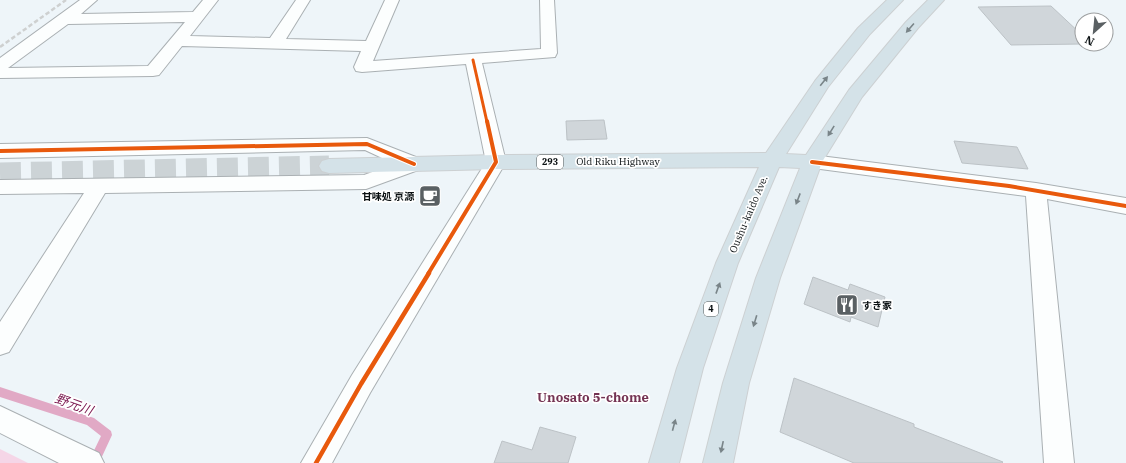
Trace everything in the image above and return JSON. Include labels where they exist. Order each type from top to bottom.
[{"type":"highway","name":"Oushu-kaido Ave.","points":[[664,463],[690,368],[727,263],[772,160],[820,85],[864,31],[896,0]]},
{"type":"highway","points":[[718,463],[740,368],[768,278],[812,162],[855,94],[912,25],[937,0]]},
{"type":"highway","name":"Old Riku Highway","points":[[329,166],[496,162],[772,160],[812,162]]},
{"type":"street","points":[[0,66],[90,0]]},
{"type":"street","points":[[0,73],[153,71],[211,0]]},
{"type":"street","points":[[275,43],[303,0]]},
{"type":"street","points":[[392,0],[362,67],[473,60],[549,53],[547,0]]},
{"type":"street","points":[[65,19],[198,17]]},
{"type":"street","points":[[178,41],[372,46]]},
{"type":"street","points":[[316,463],[361,384],[496,162],[473,60]]},
{"type":"street","points":[[0,151],[367,144],[414,164]]},
{"type":"street","points":[[812,162],[954,178],[1036,190],[1126,206]]},
{"type":"street","points":[[0,187],[366,182],[414,164]]},
{"type":"street","points":[[0,344],[99,186]]},
{"type":"street","points":[[1036,190],[1059,463]]},
{"type":"street","points":[[0,419],[89,463]]},
{"type":"shaded area","points":[[0,449],[28,463],[0,463]]},
{"type":"building","points":[[1051,6],[1074,28],[1074,44],[1011,45],[978,7]]},
{"type":"building","points":[[604,120],[607,139],[567,140],[566,121]]},
{"type":"building","points":[[954,141],[1017,147],[1028,169],[962,163]]},
{"type":"building","points":[[813,277],[848,290],[850,284],[885,297],[878,327],[851,317],[850,322],[804,304]]},
{"type":"building","points":[[794,378],[914,424],[914,427],[1003,462],[854,463],[780,432]]},
{"type":"building","points":[[540,427],[576,437],[568,463],[494,463],[502,441],[532,450]]},
{"type":"waterway","name":"野元川","points":[[0,392],[90,421],[107,435],[93,463]]},
{"type":"tunnel","points":[[0,173],[329,166]]},
{"type":"railway","points":[[0,47],[66,0]]},
{"type":"cycle path","points":[[316,463],[361,384],[496,162],[473,60]]},
{"type":"cycle path","points":[[0,151],[367,144],[414,164]]},
{"type":"cycle path","points":[[812,162],[1009,186],[1126,206]]},
{"type":"place","name":"甘味処 京源","points":[[430,196]]},
{"type":"place","name":"すき家","points":[[847,305]]},
{"type":"district","name":"Unosato 5-chome","points":[[593,397]]}]
